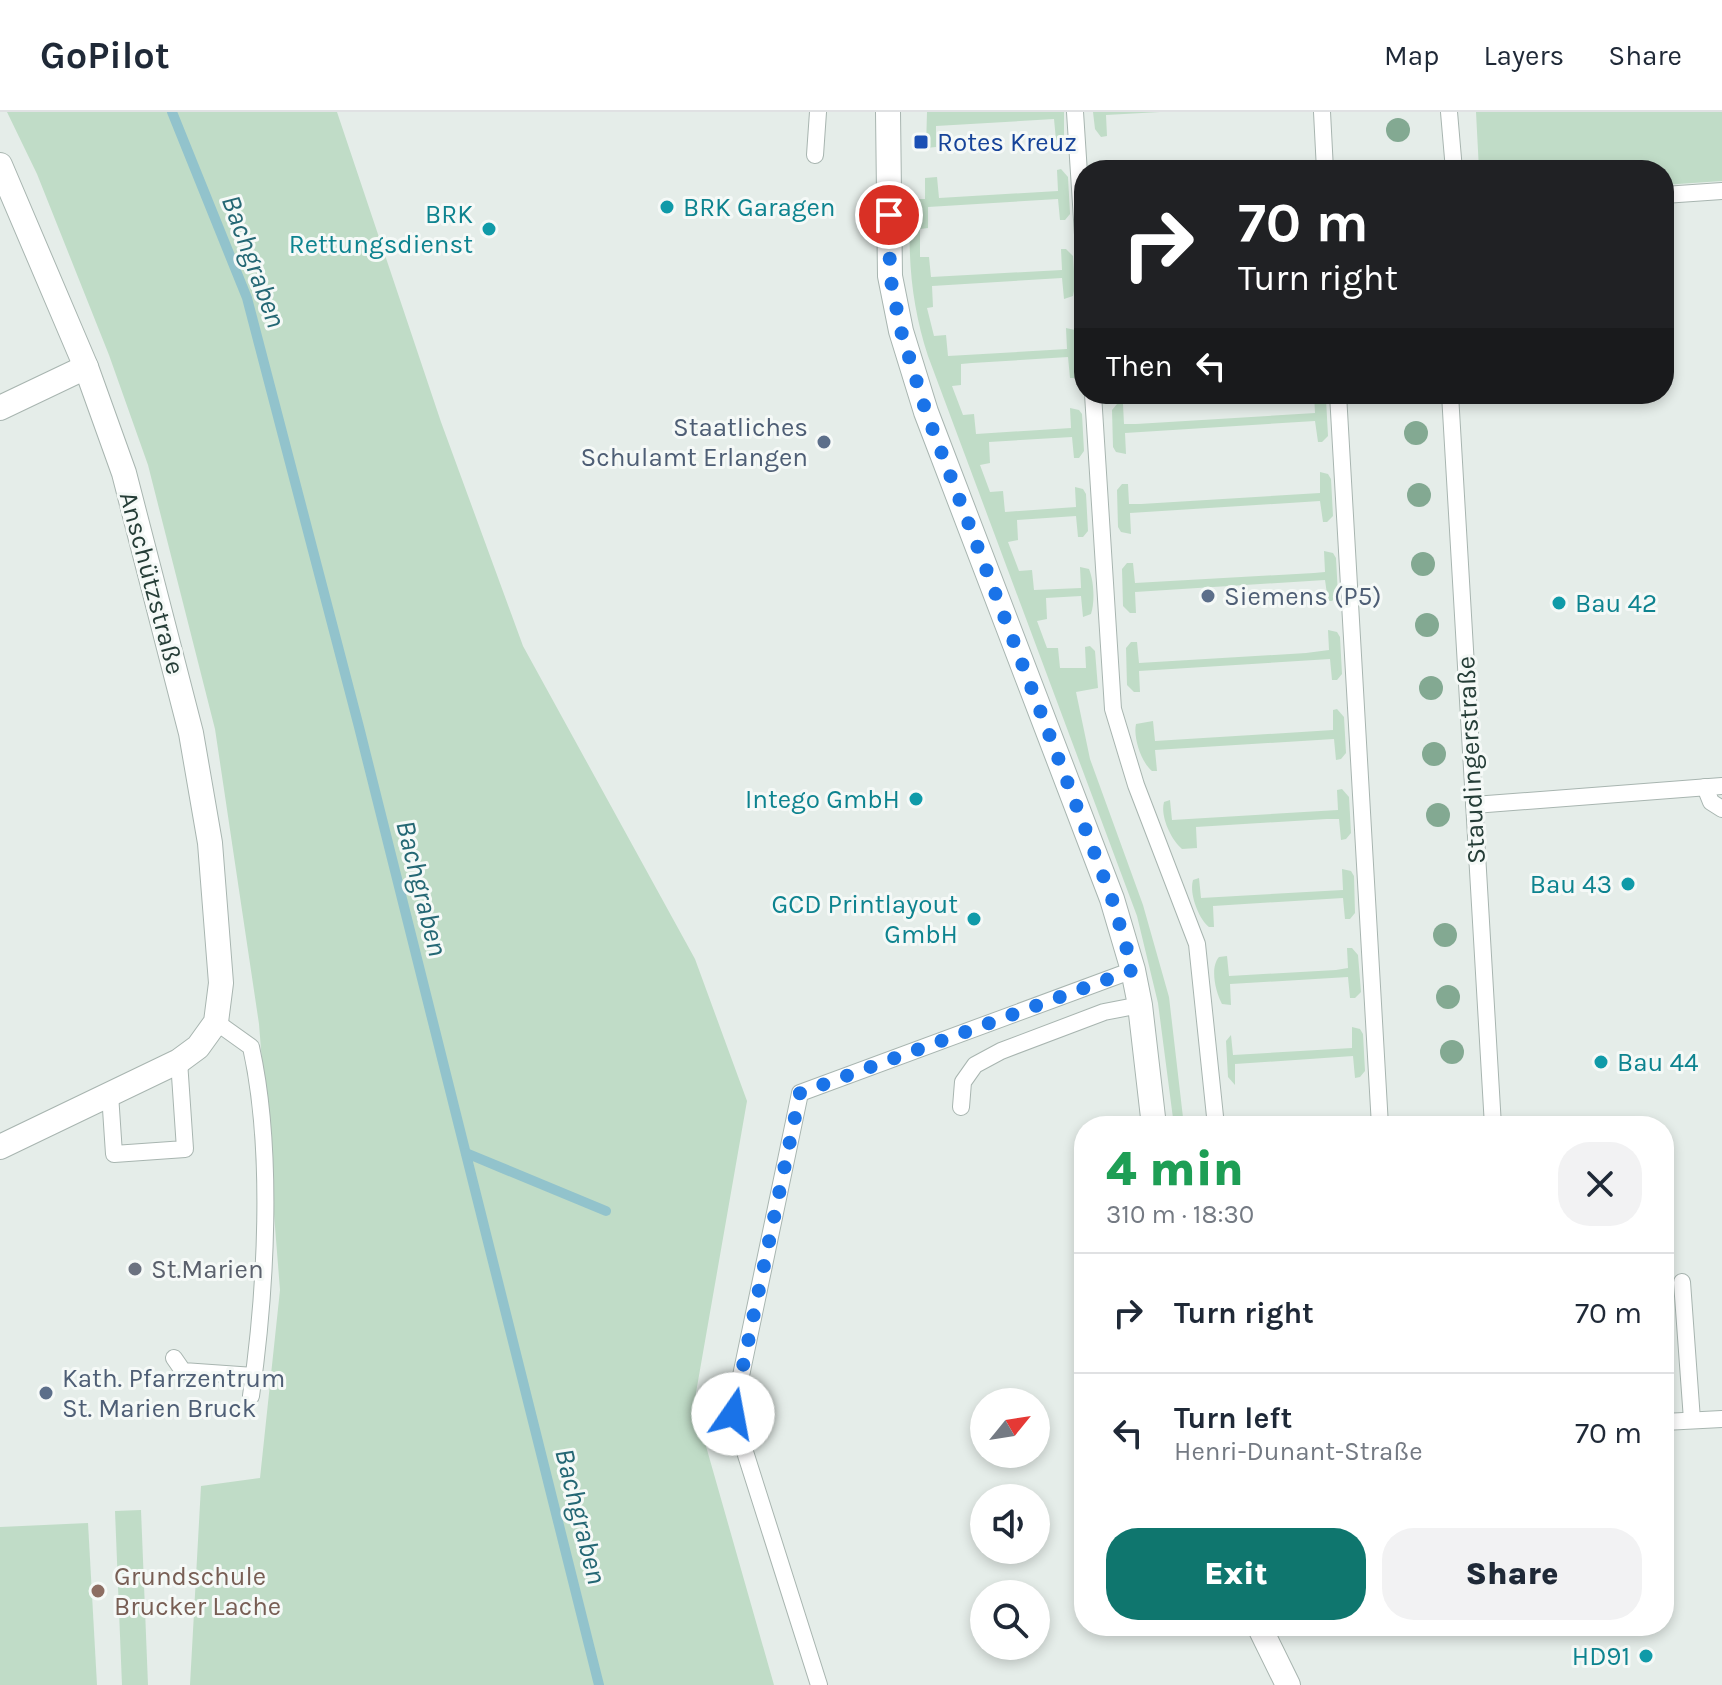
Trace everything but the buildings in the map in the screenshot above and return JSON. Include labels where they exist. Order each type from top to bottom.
[{"type":"street","points":[[888,112],[890,276],[901,331],[926,412],[1112,899],[1140,1005],[1153,1116]]},
{"type":"street","name":"Anschützstraße","points":[[0,165],[86,367],[124,473],[191,733],[210,843],[221,983],[216,1022]]},
{"type":"street","points":[[0,408],[86,367]]},
{"type":"street","points":[[0,1147],[179,1061],[198,1047],[216,1022]]},
{"type":"street","points":[[1264,1636],[1288,1685]]},
{"type":"lane","points":[[815,155],[818,112]]},
{"type":"lane","points":[[1075,112],[1078,160]]},
{"type":"lane","points":[[1322,112],[1324,160]]},
{"type":"lane","points":[[1449,112],[1453,160]]},
{"type":"lane","points":[[1674,194],[1722,191]]},
{"type":"lane","points":[[1094,404],[1113,709],[1136,785],[1197,944],[1215,1116]]},
{"type":"lane","points":[[1339,404],[1379,1116]]},
{"type":"lane","name":"Staudingerstraße","points":[[1451,404],[1492,1116]]},
{"type":"lane","points":[[1474,805],[1714,787],[1711,802],[1722,809]]},
{"type":"lane","points":[[819,1685],[733,1414],[800,1093],[1133,970]]},
{"type":"lane","points":[[961,1107],[963,1082],[975,1065],[1001,1051],[1104,1012],[1140,1005]]},
{"type":"lane","points":[[216,1022],[251,1047],[259,1084],[265,1201],[259,1339],[251,1396]]},
{"type":"lane","points":[[110,1094],[114,1154],[185,1149],[179,1061]]},
{"type":"lane","points":[[1682,1282],[1692,1420]]},
{"type":"lane","points":[[174,1358],[183,1371],[254,1376]]},
{"type":"lane","points":[[1674,1421],[1722,1419]]},
{"type":"green space","points":[[7,112],[337,112],[441,422],[523,646],[695,959],[747,1101],[694,1404],[774,1685],[190,1685],[201,1486],[260,1478],[280,1290],[259,1024],[215,729],[148,465],[109,355],[37,174]]},
{"type":"green space","points":[[927,112],[1064,112],[1064,137],[1056,140],[1054,119],[936,126],[936,147],[926,148]]},
{"type":"green space","points":[[1093,112],[1160,112],[1106,115],[1107,136],[1101,137],[1095,129]]},
{"type":"green space","points":[[1476,112],[1722,112],[1722,181],[1674,184],[1674,160],[1478,160]]},
{"type":"green space","points":[[1061,169],[1068,177],[1070,214],[1065,220],[1060,220],[1058,199],[928,207],[928,228],[920,229],[920,257],[929,257],[931,277],[1062,270],[1061,249],[1066,249],[1073,256],[1073,296],[1064,299],[1062,278],[932,286],[933,307],[927,308],[934,336],[946,335],[948,356],[1067,349],[1066,328],[1074,330],[1074,378],[1070,378],[1068,357],[972,363],[961,364],[961,385],[952,386],[963,415],[974,414],[976,434],[1071,428],[1070,408],[1082,414],[1084,451],[1079,458],[1074,458],[1072,437],[989,442],[990,463],[980,465],[990,492],[1003,491],[1005,512],[1076,507],[1075,487],[1083,489],[1086,494],[1088,531],[1083,537],[1078,537],[1076,516],[1017,520],[1018,540],[1008,542],[1019,571],[1032,570],[1034,590],[1081,588],[1080,567],[1089,569],[1091,574],[1091,614],[1083,617],[1081,596],[1046,598],[1047,619],[1037,621],[1047,648],[1058,648],[1060,668],[1086,668],[1085,647],[1090,646],[1095,651],[1098,688],[1076,692],[1090,759],[1143,905],[1169,997],[1183,1116],[1173,1116],[1158,1003],[1137,916],[928,356],[914,298],[910,259],[911,199],[925,199],[925,178],[937,177],[939,198],[1058,191],[1057,170]]},
{"type":"green space","points":[[1117,404],[1123,404],[1124,424],[1315,413],[1315,404],[1326,404],[1328,436],[1322,442],[1318,442],[1315,421],[1125,433],[1126,454],[1116,452],[1113,447],[1112,410]]},
{"type":"green space","points":[[1320,472],[1328,474],[1331,479],[1333,516],[1327,522],[1323,522],[1320,501],[1130,513],[1131,534],[1121,532],[1118,527],[1117,490],[1122,484],[1128,484],[1129,504],[1141,504],[1320,493]]},
{"type":"green space","points":[[1324,551],[1333,553],[1336,558],[1338,595],[1332,601],[1328,601],[1325,580],[1135,592],[1136,613],[1130,613],[1123,606],[1122,569],[1127,563],[1133,563],[1135,583],[1314,573],[1325,572]]},
{"type":"green space","points":[[1328,630],[1337,632],[1340,637],[1342,674],[1337,680],[1332,680],[1330,659],[1139,671],[1140,692],[1134,692],[1127,685],[1126,648],[1131,642],[1137,642],[1139,663],[1306,653],[1329,650]]},
{"type":"green space","points":[[1337,709],[1344,717],[1346,753],[1336,760],[1334,739],[1155,750],[1157,771],[1152,771],[1141,756],[1136,736],[1136,724],[1153,721],[1155,741],[1333,730],[1333,710]]},
{"type":"green space","points":[[1342,789],[1349,797],[1351,833],[1341,840],[1339,819],[1327,819],[1196,827],[1197,848],[1182,849],[1170,834],[1163,808],[1164,802],[1170,800],[1172,820],[1338,810],[1337,790]]},
{"type":"green space","points":[[1342,869],[1351,871],[1354,876],[1355,913],[1350,919],[1345,919],[1343,898],[1213,906],[1214,927],[1209,927],[1201,918],[1193,898],[1193,880],[1199,878],[1201,898],[1343,890]]},
{"type":"green space","points":[[1347,948],[1352,948],[1358,955],[1361,992],[1355,998],[1350,998],[1348,977],[1230,984],[1231,1005],[1222,1004],[1219,999],[1214,973],[1219,957],[1227,956],[1229,976],[1336,970],[1348,968]]},
{"type":"green space","points":[[1352,1027],[1360,1029],[1363,1034],[1365,1071],[1360,1077],[1355,1078],[1353,1056],[1235,1064],[1235,1085],[1228,1077],[1226,1041],[1231,1035],[1233,1055],[1352,1048]]},
{"type":"green space","points":[[141,1510],[148,1685],[122,1685],[115,1511]]},
{"type":"green space","points":[[88,1523],[97,1685],[0,1685],[0,1527]]},
{"type":"waterway","name":"Bachgraben","points":[[172,112],[247,298],[359,727],[599,1685]]},
{"type":"waterway","points":[[466,1153],[606,1211]]},
{"type":"place","name":"Rotes Kreuz","points":[[921,142]]},
{"type":"place","name":"BRK Garagen","points":[[667,207]]},
{"type":"place","name":"BRK Rettungsdienst","points":[[489,229]]},
{"type":"place","name":"Staatliches Schulamt Erlangen","points":[[824,442]]},
{"type":"place","name":"Siemens (P5)","points":[[1208,596]]},
{"type":"place","name":"Bau 42","points":[[1559,603]]},
{"type":"place","name":"Intego GmbH","points":[[916,799]]},
{"type":"place","name":"Bau 43","points":[[1628,884]]},
{"type":"place","name":"GCD Printlayout GmbH","points":[[974,919]]},
{"type":"place","name":"Bau 44","points":[[1601,1062]]},
{"type":"place","name":"St.Marien","points":[[135,1269]]},
{"type":"place","name":"Kath. Pfarrzentrum St. Marien Bruck","points":[[46,1393]]},
{"type":"place","name":"Grundschule Brucker Lache","points":[[98,1591]]},
{"type":"place","name":"HD91","points":[[1646,1656]]},
{"type":"route","points":[[733,1414],[800,1093],[1133,970],[1112,899],[926,412],[901,331],[890,276],[889,215]]}]
